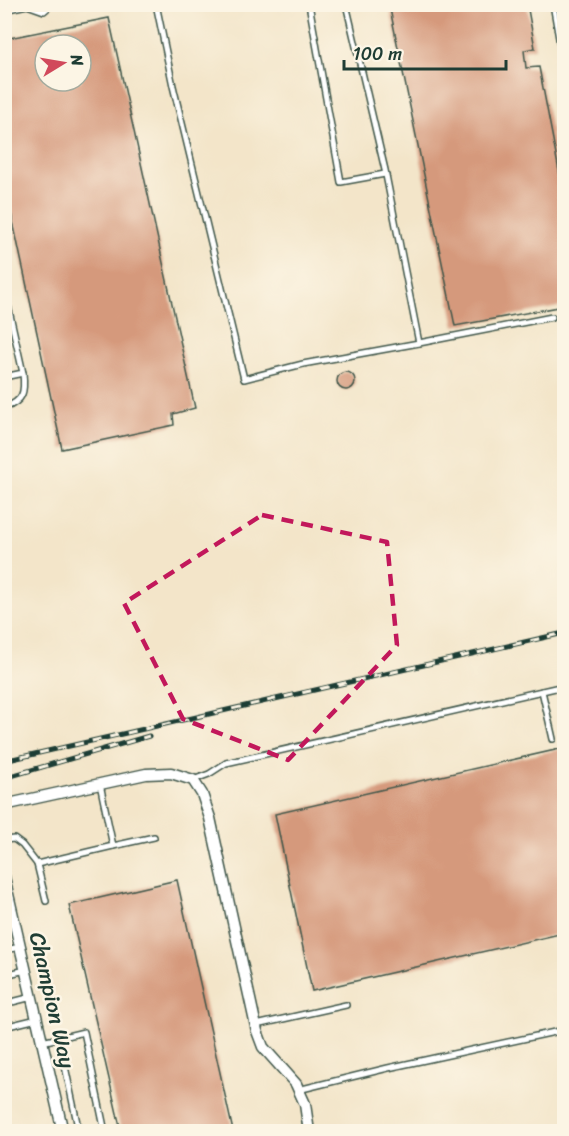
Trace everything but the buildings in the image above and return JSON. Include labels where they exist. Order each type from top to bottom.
[{"type":"street","points":[[4,805],[146,774],[171,773],[193,780],[202,794],[210,818],[256,1025],[263,1047],[296,1084],[305,1104],[309,1131]]},
{"type":"street","name":"Champion Way","points":[[4,877],[63,1131]]},
{"type":"lane","points":[[4,10],[27,5],[44,11],[52,4]]},
{"type":"lane","points":[[156,4],[173,86],[244,379],[303,363],[552,317]]},
{"type":"lane","points":[[309,4],[341,182],[386,174]]},
{"type":"lane","points":[[346,4],[386,174],[419,343]]},
{"type":"lane","points":[[553,4],[564,67]]},
{"type":"lane","points":[[4,288],[25,389],[21,396],[4,408]]},
{"type":"lane","points":[[4,376],[23,373]]},
{"type":"lane","points":[[193,780],[209,774],[226,763],[564,686]]},
{"type":"lane","points":[[542,691],[553,739]]},
{"type":"lane","points":[[100,784],[113,846]]},
{"type":"lane","points":[[37,864],[154,837]]},
{"type":"lane","points":[[4,840],[14,839],[22,845],[37,864],[46,901]]},
{"type":"lane","points":[[4,950],[21,947]]},
{"type":"lane","points":[[4,975],[26,970]]},
{"type":"lane","points":[[4,1004],[32,997]]},
{"type":"lane","points":[[256,1025],[346,1005]]},
{"type":"lane","points":[[4,1028],[37,1019]]},
{"type":"lane","points":[[298,1090],[564,1030]]},
{"type":"lane","points":[[42,1042],[84,1032],[105,1131]]},
{"type":"lane","points":[[58,1038],[79,1131]]},
{"type":"highlighted area","points":[[262,515],[387,542],[397,645],[288,760],[183,719],[124,603]]},
{"type":"railway","points":[[4,761],[564,633]]},
{"type":"railway","points":[[4,778],[149,736]]}]
